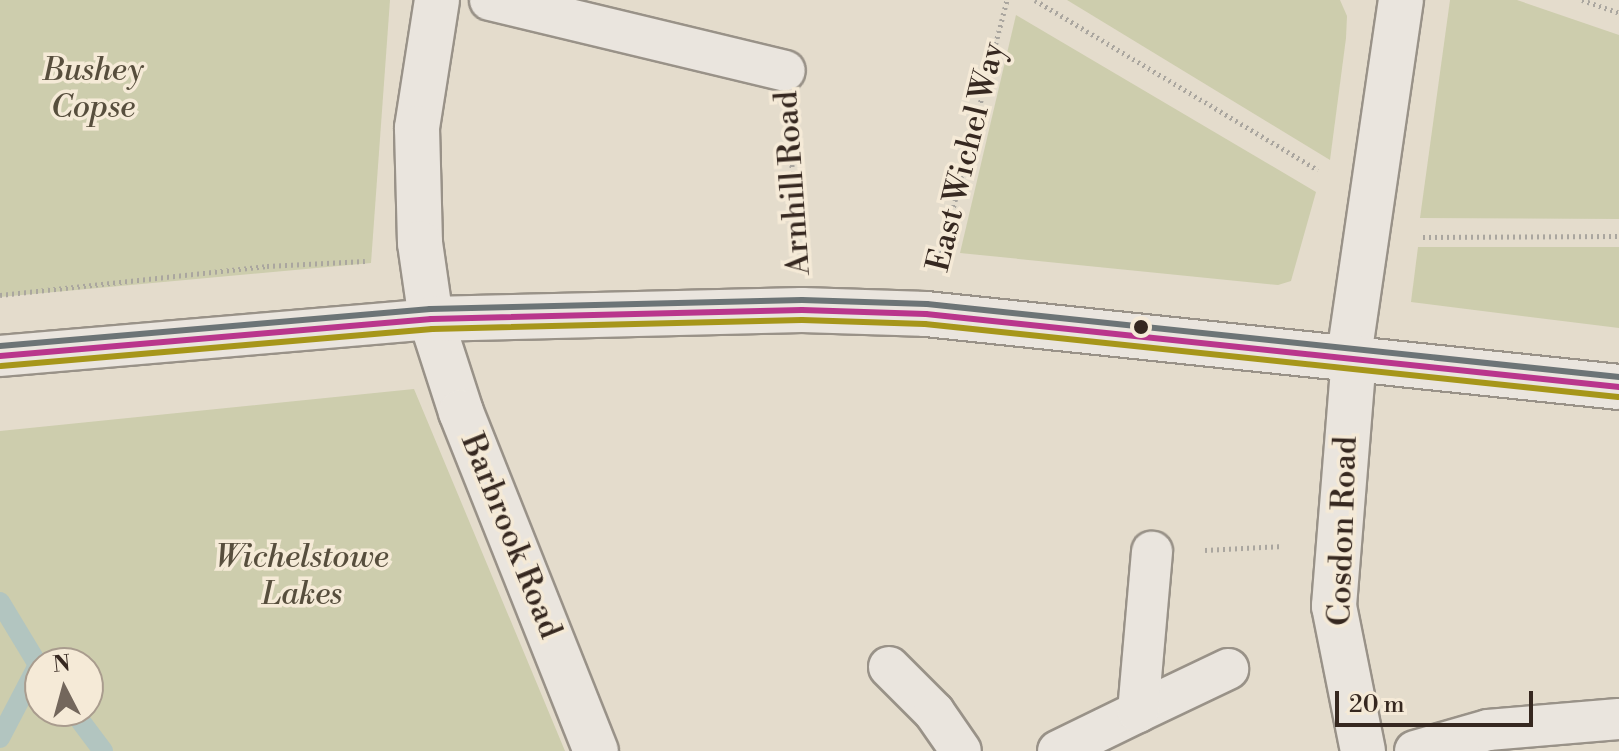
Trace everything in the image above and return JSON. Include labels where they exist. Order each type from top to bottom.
[{"type":"street","points":[[431,319],[420,243],[417,128],[437,0]]},
{"type":"street","name":"Cosdon Road","points":[[1363,751],[1340,657],[1336,547],[1351,357],[1401,0]]},
{"type":"street","name":"East Wichel Way","points":[[431,319],[802,310],[926,314],[1619,387]]},
{"type":"street","name":"Barbrook Road","points":[[431,319],[461,412],[596,751]]},
{"type":"lane","name":"Arnhill Road","points":[[490,0],[785,71]]},
{"type":"lane","name":"East Wichel Way","points":[[0,356],[431,319]]},
{"type":"lane","points":[[1138,712],[1152,552]]},
{"type":"lane","points":[[889,667],[934,712],[961,751]]},
{"type":"lane","points":[[1058,751],[1228,669]]},
{"type":"lane","points":[[1415,751],[1488,730],[1619,719]]},
{"type":"path","name":"East Wichel Way","points":[[926,314],[1007,0]]},
{"type":"path","points":[[1035,0],[1322,173],[1373,185]]},
{"type":"path","points":[[1582,0],[1619,13]]},
{"type":"path","name":"Arnhill Road","points":[[785,71],[802,310]]},
{"type":"path","points":[[1366,234],[1619,236]]},
{"type":"path","points":[[0,295],[267,266],[374,260]]},
{"type":"path","points":[[1152,552],[1336,547]]},
{"type":"green space","name":"Bushey Copse","points":[[0,0],[390,0],[371,263],[0,297]]},
{"type":"green space","points":[[1067,0],[1340,0],[1347,16],[1346,38],[1330,160]]},
{"type":"green space","points":[[1450,0],[1517,0],[1619,35],[1619,219],[1420,218]]},
{"type":"green space","points":[[1016,15],[1316,192],[1291,281],[1278,285],[960,253]]},
{"type":"green space","points":[[1418,247],[1619,247],[1619,328],[1411,302]]},
{"type":"green space","name":"Wichelstowe Lakes","points":[[414,389],[565,751],[0,751],[0,431]]},
{"type":"waterway","points":[[0,602],[27,647]]},
{"type":"waterway","points":[[0,738],[24,692]]},
{"type":"waterway","points":[[85,727],[103,751]]},
{"type":"transit line","points":[[0,346],[430,309],[802,300],[927,304],[1619,377]]},
{"type":"transit line","points":[[0,356],[431,319],[802,310],[926,314],[1619,387]]},
{"type":"transit line","points":[[1,366],[432,329],[802,320],[925,324],[1618,397]]}]
